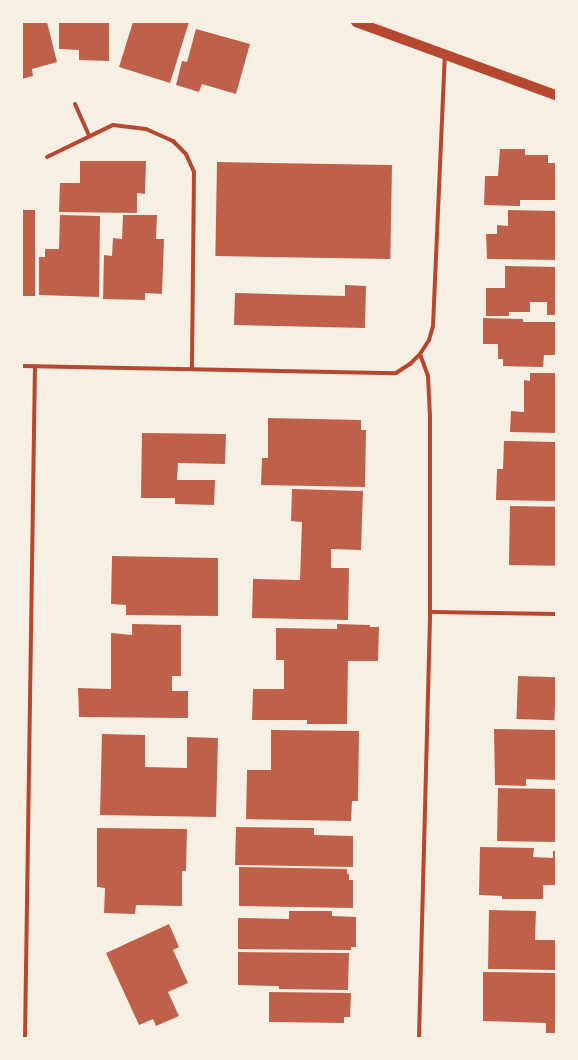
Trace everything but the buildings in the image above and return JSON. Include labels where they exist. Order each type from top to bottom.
[{"type":"main road","points":[[356,22],[556,95]]},
{"type":"street","points":[[22,366],[396,373],[410,364],[420,354],[429,340],[433,326],[445,54]]},
{"type":"street","points":[[75,104],[89,136]]},
{"type":"street","points":[[46,157],[113,125],[146,129],[173,141],[186,154],[194,172],[192,368]]},
{"type":"street","points":[[419,1038],[430,612],[430,417],[428,376],[420,354]]},
{"type":"street","points":[[25,1038],[35,366]]},
{"type":"street","points":[[430,612],[556,614]]}]
